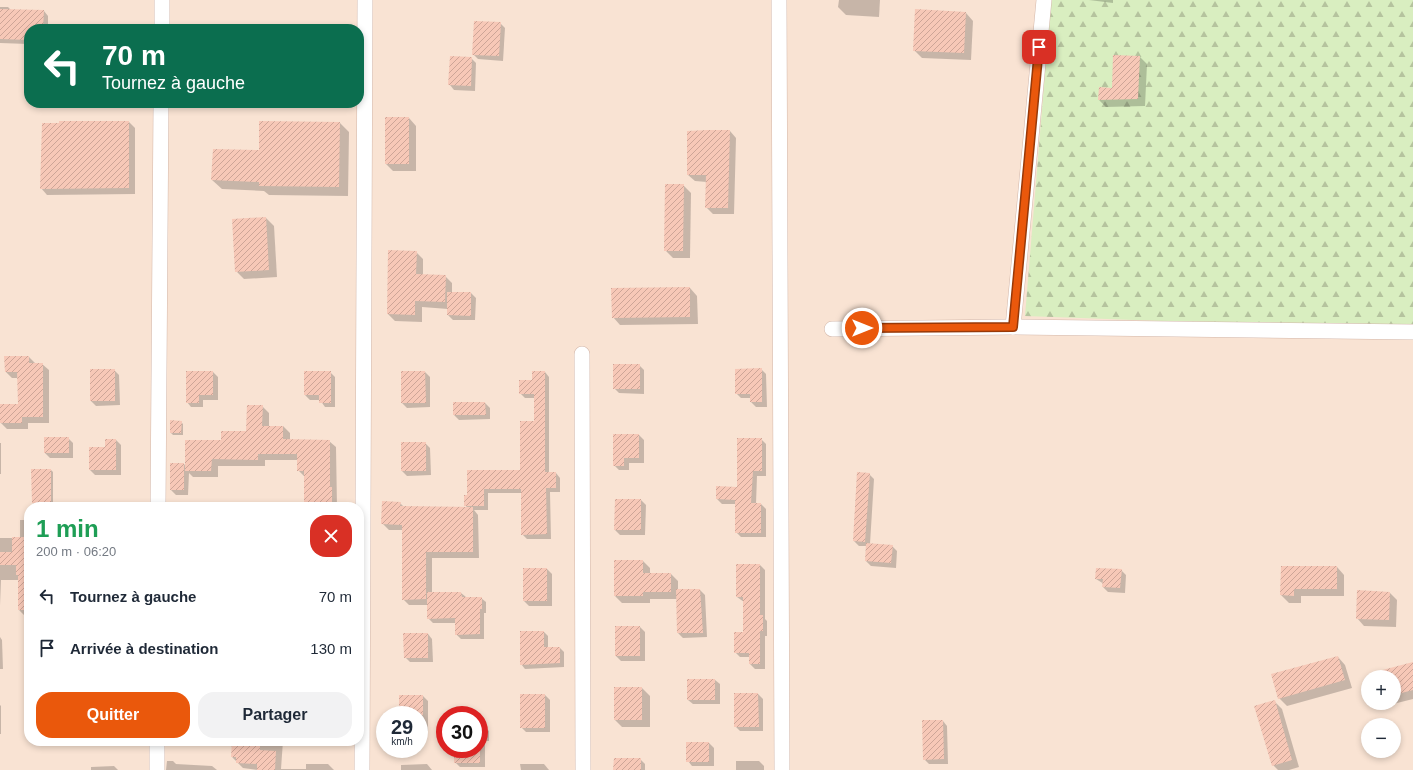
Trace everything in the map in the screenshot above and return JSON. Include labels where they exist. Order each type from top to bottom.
[{"type":"street","points":[[162,0],[162,24]]},
{"type":"street","points":[[363,502],[365,0]]},
{"type":"street","points":[[779,0],[782,770]]},
{"type":"street","points":[[1013,327],[1044,0]]},
{"type":"street","points":[[158,502],[161,108]]},
{"type":"street","points":[[832,329],[1013,327],[1413,332]]},
{"type":"street","points":[[582,354],[583,770]]},
{"type":"street","points":[[157,746],[157,770]]},
{"type":"street","points":[[362,746],[362,770]]},
{"type":"shaded area","points":[[0,0],[1413,0],[1413,770],[0,770]]},
{"type":"green space","points":[[1051,0],[1413,0],[1413,330],[1025,316]]},
{"type":"building","points":[[0,9],[44,10],[43,24],[24,24],[24,40],[0,39]]},
{"type":"building","points":[[915,9],[966,12],[964,53],[913,51]]},
{"type":"building","points":[[474,21],[501,22],[499,56],[472,55]]},
{"type":"building","points":[[1113,55],[1140,56],[1138,99],[1098,100],[1099,87],[1112,88]]},
{"type":"building","points":[[450,56],[472,57],[471,86],[448,85]]},
{"type":"building","points":[[385,117],[409,117],[409,164],[385,164]]},
{"type":"building","points":[[59,121],[129,121],[129,188],[40,189],[42,123],[59,123]]},
{"type":"building","points":[[259,121],[340,122],[339,187],[259,186],[259,182],[211,180],[213,149],[259,150]]},
{"type":"building","points":[[730,130],[728,208],[705,208],[706,175],[687,175],[687,131]]},
{"type":"building","points":[[665,184],[684,184],[683,251],[664,251]]},
{"type":"building","points":[[266,217],[269,270],[235,272],[232,219]]},
{"type":"building","points":[[388,250],[417,251],[416,274],[446,275],[445,302],[415,301],[415,315],[387,314]]},
{"type":"building","points":[[690,287],[690,317],[612,318],[611,288]]},
{"type":"building","points":[[447,292],[471,292],[471,316],[447,315]]},
{"type":"building","points":[[4,356],[29,356],[29,363],[43,363],[43,417],[22,417],[22,423],[0,423],[0,404],[18,404],[17,372],[5,372]]},
{"type":"building","points":[[613,364],[640,364],[640,389],[613,389]]},
{"type":"building","points":[[762,368],[762,402],[750,402],[750,394],[735,394],[735,369]]},
{"type":"building","points":[[90,369],[115,369],[115,401],[90,401]]},
{"type":"building","points":[[186,371],[213,371],[213,395],[199,395],[199,403],[186,403]]},
{"type":"building","points":[[304,371],[331,371],[331,403],[319,403],[319,395],[304,395]]},
{"type":"building","points":[[401,371],[425,371],[426,403],[401,403]]},
{"type":"building","points":[[532,371],[545,371],[545,472],[556,472],[556,488],[546,488],[547,534],[521,535],[521,489],[484,489],[484,506],[464,506],[464,495],[467,495],[467,470],[520,470],[520,421],[534,421],[534,394],[519,394],[519,380],[532,380]]},
{"type":"building","points":[[453,402],[485,402],[486,415],[453,415]]},
{"type":"building","points":[[247,405],[263,405],[262,426],[283,426],[283,439],[330,440],[330,487],[332,487],[332,502],[304,502],[304,471],[297,471],[297,454],[258,454],[258,460],[212,459],[211,471],[185,471],[185,440],[221,440],[221,431],[246,431]]},
{"type":"building","points":[[170,420],[182,421],[181,433],[170,433]]},
{"type":"building","points":[[613,434],[639,434],[639,458],[624,458],[624,466],[613,466]]},
{"type":"building","points":[[44,437],[69,437],[69,453],[44,453]]},
{"type":"building","points":[[737,438],[762,438],[762,471],[753,471],[751,503],[761,503],[761,533],[735,533],[735,500],[716,499],[716,486],[737,487]]},
{"type":"building","points":[[105,439],[116,439],[116,470],[89,470],[89,447],[105,447]]},
{"type":"building","points":[[401,442],[426,442],[426,471],[401,471]]},
{"type":"building","points":[[170,463],[184,463],[184,490],[170,490]]},
{"type":"building","points":[[31,469],[51,469],[51,502],[32,502]]},
{"type":"building","points":[[857,472],[870,473],[865,542],[853,541]]},
{"type":"building","points":[[615,499],[641,499],[641,530],[614,530]]},
{"type":"building","points":[[382,501],[401,502],[400,506],[473,507],[473,552],[426,552],[426,599],[402,600],[402,525],[381,524]]},
{"type":"building","points":[[12,537],[24,537],[24,610],[18,610],[18,575],[16,575],[16,565],[0,565],[0,552],[12,552]]},
{"type":"building","points":[[866,543],[893,545],[891,563],[865,561]]},
{"type":"building","points":[[614,560],[643,560],[643,573],[671,573],[671,592],[643,592],[643,596],[614,596]]},
{"type":"building","points":[[736,564],[760,564],[760,615],[763,615],[763,631],[760,631],[760,664],[749,664],[749,653],[734,653],[734,632],[743,632],[743,597],[736,597]]},
{"type":"building","points":[[1281,566],[1337,566],[1337,589],[1294,589],[1294,596],[1280,595]]},
{"type":"building","points":[[523,568],[547,568],[547,601],[523,601]]},
{"type":"building","points":[[1096,568],[1122,569],[1120,588],[1102,587],[1103,579],[1095,579]]},
{"type":"building","points":[[676,589],[700,589],[703,633],[677,633]]},
{"type":"building","points":[[1357,590],[1390,592],[1389,620],[1356,619]]},
{"type":"building","points":[[427,592],[461,592],[462,597],[482,597],[482,609],[480,609],[480,634],[455,635],[455,618],[427,619]]},
{"type":"building","points":[[615,626],[640,626],[640,656],[615,656]]},
{"type":"building","points":[[520,631],[544,631],[544,647],[560,647],[560,663],[520,665]]},
{"type":"building","points":[[403,633],[428,633],[428,658],[404,658]]},
{"type":"building","points":[[1338,656],[1345,680],[1278,699],[1271,674]]},
{"type":"building","points":[[1413,662],[1413,690],[1401,693],[1401,670],[1382,670]]},
{"type":"building","points":[[687,679],[715,679],[715,700],[687,700]]},
{"type":"building","points":[[614,687],[642,687],[642,720],[614,720]]},
{"type":"building","points":[[734,693],[758,693],[759,727],[734,727]]},
{"type":"building","points":[[520,694],[545,694],[545,728],[520,728]]},
{"type":"building","points":[[399,695],[423,695],[423,706],[399,706]]},
{"type":"building","points":[[1275,700],[1292,760],[1272,766],[1254,706]]},
{"type":"building","points":[[922,720],[943,720],[944,759],[923,760]]},
{"type":"building","points":[[686,742],[709,742],[709,762],[686,762]]},
{"type":"building","points":[[232,746],[260,746],[260,750],[276,751],[275,770],[257,770],[257,764],[236,763],[236,757],[231,757]]},
{"type":"building","points":[[454,758],[480,758],[480,763],[454,763]]},
{"type":"building","points":[[614,758],[641,758],[641,770],[613,770]]},
{"type":"route","points":[[862,328],[1013,327],[1039,47]]}]
